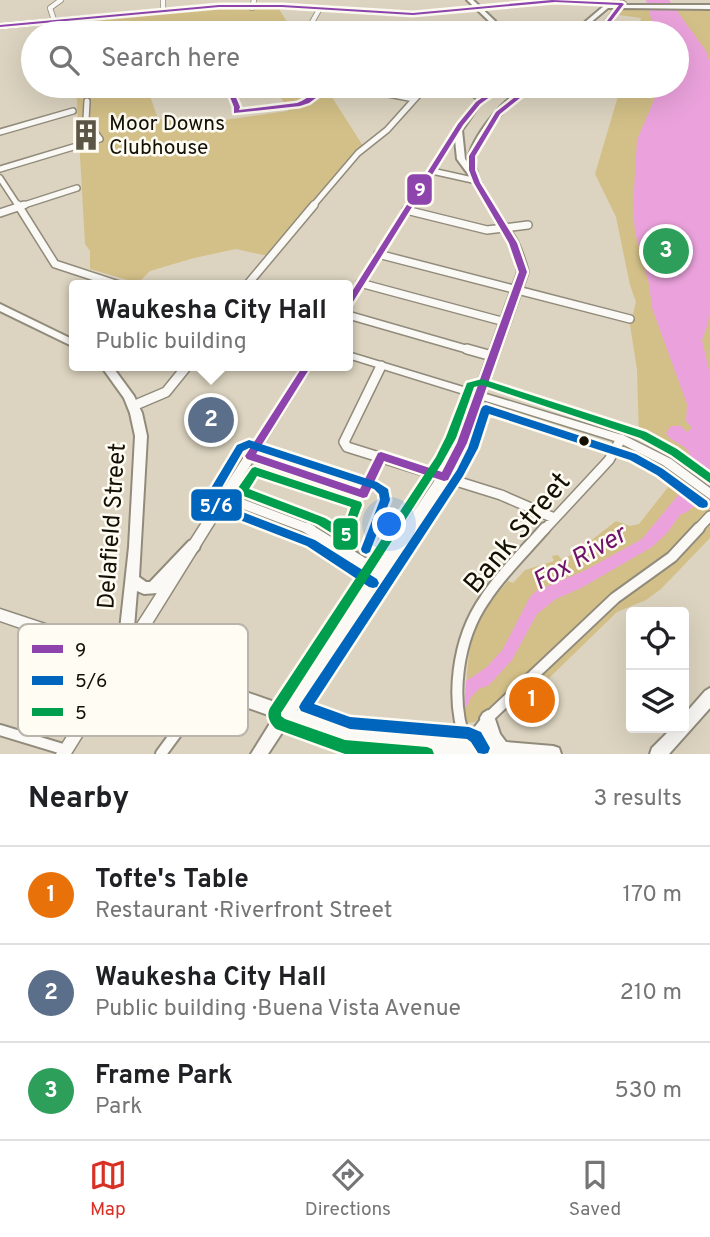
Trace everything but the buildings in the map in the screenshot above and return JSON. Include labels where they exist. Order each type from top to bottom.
[{"type":"main road","points":[[470,0],[490,21]]},
{"type":"main road","points":[[607,21],[617,3]]},
{"type":"main road","points":[[592,21],[617,3],[710,5]]},
{"type":"main road","points":[[674,6],[710,5]]},
{"type":"main road","points":[[259,754],[443,477],[462,443],[518,290],[522,276],[521,259],[506,229],[461,159],[458,130],[485,98]]},
{"type":"main road","points":[[477,181],[471,167],[471,157],[494,116],[514,98]]},
{"type":"main road","points":[[0,307],[69,341]]},
{"type":"main road","name":"Delafield Street","points":[[110,371],[122,384],[132,403],[139,425],[142,452],[127,624]]},
{"type":"main road","points":[[132,580],[144,588],[158,585],[194,545]]},
{"type":"main road","points":[[689,720],[710,696]]},
{"type":"main road","points":[[248,700],[347,735],[413,740],[470,750],[501,747],[553,754]]},
{"type":"main road","points":[[488,718],[493,738],[501,747]]},
{"type":"main road","points":[[658,754],[677,733]]},
{"type":"main road","points":[[413,740],[449,754]]},
{"type":"street","points":[[55,21],[51,8],[61,0]]},
{"type":"street","points":[[165,0],[166,10]]},
{"type":"street","points":[[64,21],[253,4],[418,15],[567,1],[617,3]]},
{"type":"street","points":[[313,21],[320,9]]},
{"type":"street","points":[[0,28],[21,26]]},
{"type":"street","points":[[251,280],[358,153],[387,130],[414,99],[409,98]]},
{"type":"street","points":[[0,169],[100,139],[86,120],[87,101]]},
{"type":"street","points":[[0,132],[74,111]]},
{"type":"street","points":[[353,295],[458,130]]},
{"type":"street","points":[[432,172],[477,181]]},
{"type":"street","points":[[0,178],[55,264],[105,280]]},
{"type":"street","points":[[0,213],[77,188]]},
{"type":"street","points":[[407,210],[487,229],[528,225]]},
{"type":"street","points":[[378,254],[630,319]]},
{"type":"street","points":[[360,283],[505,323]]},
{"type":"street","points":[[353,316],[492,356]]},
{"type":"street","points":[[353,357],[621,439],[652,453],[708,493]]},
{"type":"street","points":[[382,366],[344,442],[352,451],[381,456],[511,499],[554,518]]},
{"type":"street","points":[[132,403],[161,396],[183,371]]},
{"type":"street","points":[[145,624],[304,371]]},
{"type":"street","name":"Bank Street","points":[[470,750],[458,719],[460,678],[468,631],[485,598],[554,518],[609,460],[621,439]]},
{"type":"street","points":[[223,497],[317,532],[380,573]]},
{"type":"street","points":[[470,750],[478,727],[615,598],[672,557],[710,516]]},
{"type":"street","points":[[0,615],[27,624]]},
{"type":"street","points":[[0,730],[65,752],[75,736]]},
{"type":"street","points":[[160,754],[173,736]]},
{"type":"shaded area","points":[[646,0],[669,0],[684,21],[652,21]]},
{"type":"shaded area","points":[[710,8],[710,486],[672,458],[639,439],[637,370],[630,325],[636,302],[616,217],[595,174],[617,98],[689,98],[689,21],[640,21],[641,18],[619,15],[623,9]]},
{"type":"shaded area","points":[[279,9],[286,21],[85,21],[193,10]]},
{"type":"shaded area","points":[[689,28],[706,51],[710,64],[710,302],[708,324],[702,340],[710,374],[710,482],[700,499],[702,501],[681,514],[652,547],[581,588],[556,599],[537,614],[512,660],[488,686],[480,688],[471,697],[464,708],[466,681],[487,667],[503,649],[530,597],[536,591],[584,571],[642,539],[679,494],[680,485],[690,468],[683,461],[691,459],[690,454],[666,433],[671,426],[681,426],[687,432],[692,428],[686,421],[687,404],[652,308],[649,284],[635,232],[633,207],[637,140],[655,98],[689,98]]},
{"type":"shaded area","points":[[77,98],[151,98],[158,119],[188,122],[217,121],[288,111],[281,98],[333,98],[363,146],[356,150],[268,256],[236,249],[150,271],[141,280],[128,280],[90,269],[90,251],[85,244]]},
{"type":"shaded area","points":[[676,477],[710,505],[710,538],[661,589],[646,600],[617,612],[510,716],[505,709],[492,707],[475,722],[466,723],[464,711],[471,643],[487,608],[508,581],[513,583],[525,570],[554,561],[552,556],[558,555],[561,559],[588,549],[591,546],[589,542],[616,521],[630,526],[639,524]]},
{"type":"transit line","name":"9","points":[[55,21],[219,6],[282,6],[413,14],[555,1],[622,4],[609,21]]},
{"type":"transit line","name":"9","points":[[0,26],[21,24]]},
{"type":"transit line","name":"9","points":[[233,98],[236,112],[298,105],[312,98]]},
{"type":"transit line","name":"9","points":[[353,295],[461,124],[485,98]]},
{"type":"transit line","name":"9","points":[[304,371],[250,456],[363,494],[381,456],[444,477],[462,443],[523,272],[513,243],[472,170],[472,156],[498,113],[517,98]]},
{"type":"transit line","name":"5","points":[[427,754],[345,747],[281,724],[275,719],[274,712],[439,460],[451,438],[470,385],[482,382],[643,435],[674,452],[710,479]]},
{"type":"transit line","name":"5/6","points":[[483,748],[476,737],[469,733],[350,723],[305,707],[460,473],[473,448],[486,409],[633,457],[660,472],[703,504]]},
{"type":"transit line","name":"5/6","points":[[366,549],[385,500],[384,492],[377,486],[249,444],[240,448],[213,493],[212,501],[218,507],[311,543],[373,583]]},
{"type":"transit line","name":"5","points":[[255,471],[357,505],[345,536],[321,521],[242,491],[255,471]]},
{"type":"place","name":"Moor Downs Clubhouse","points":[[86,135]]},
{"type":"place","name":"Frame Park","points":[[666,251]]},
{"type":"place","name":"Waukesha City Hall","points":[[211,420]]},
{"type":"place","name":"Tofte's Table","points":[[532,700]]},
{"type":"water label","name":"Fox River","points":[[579,557]]}]
